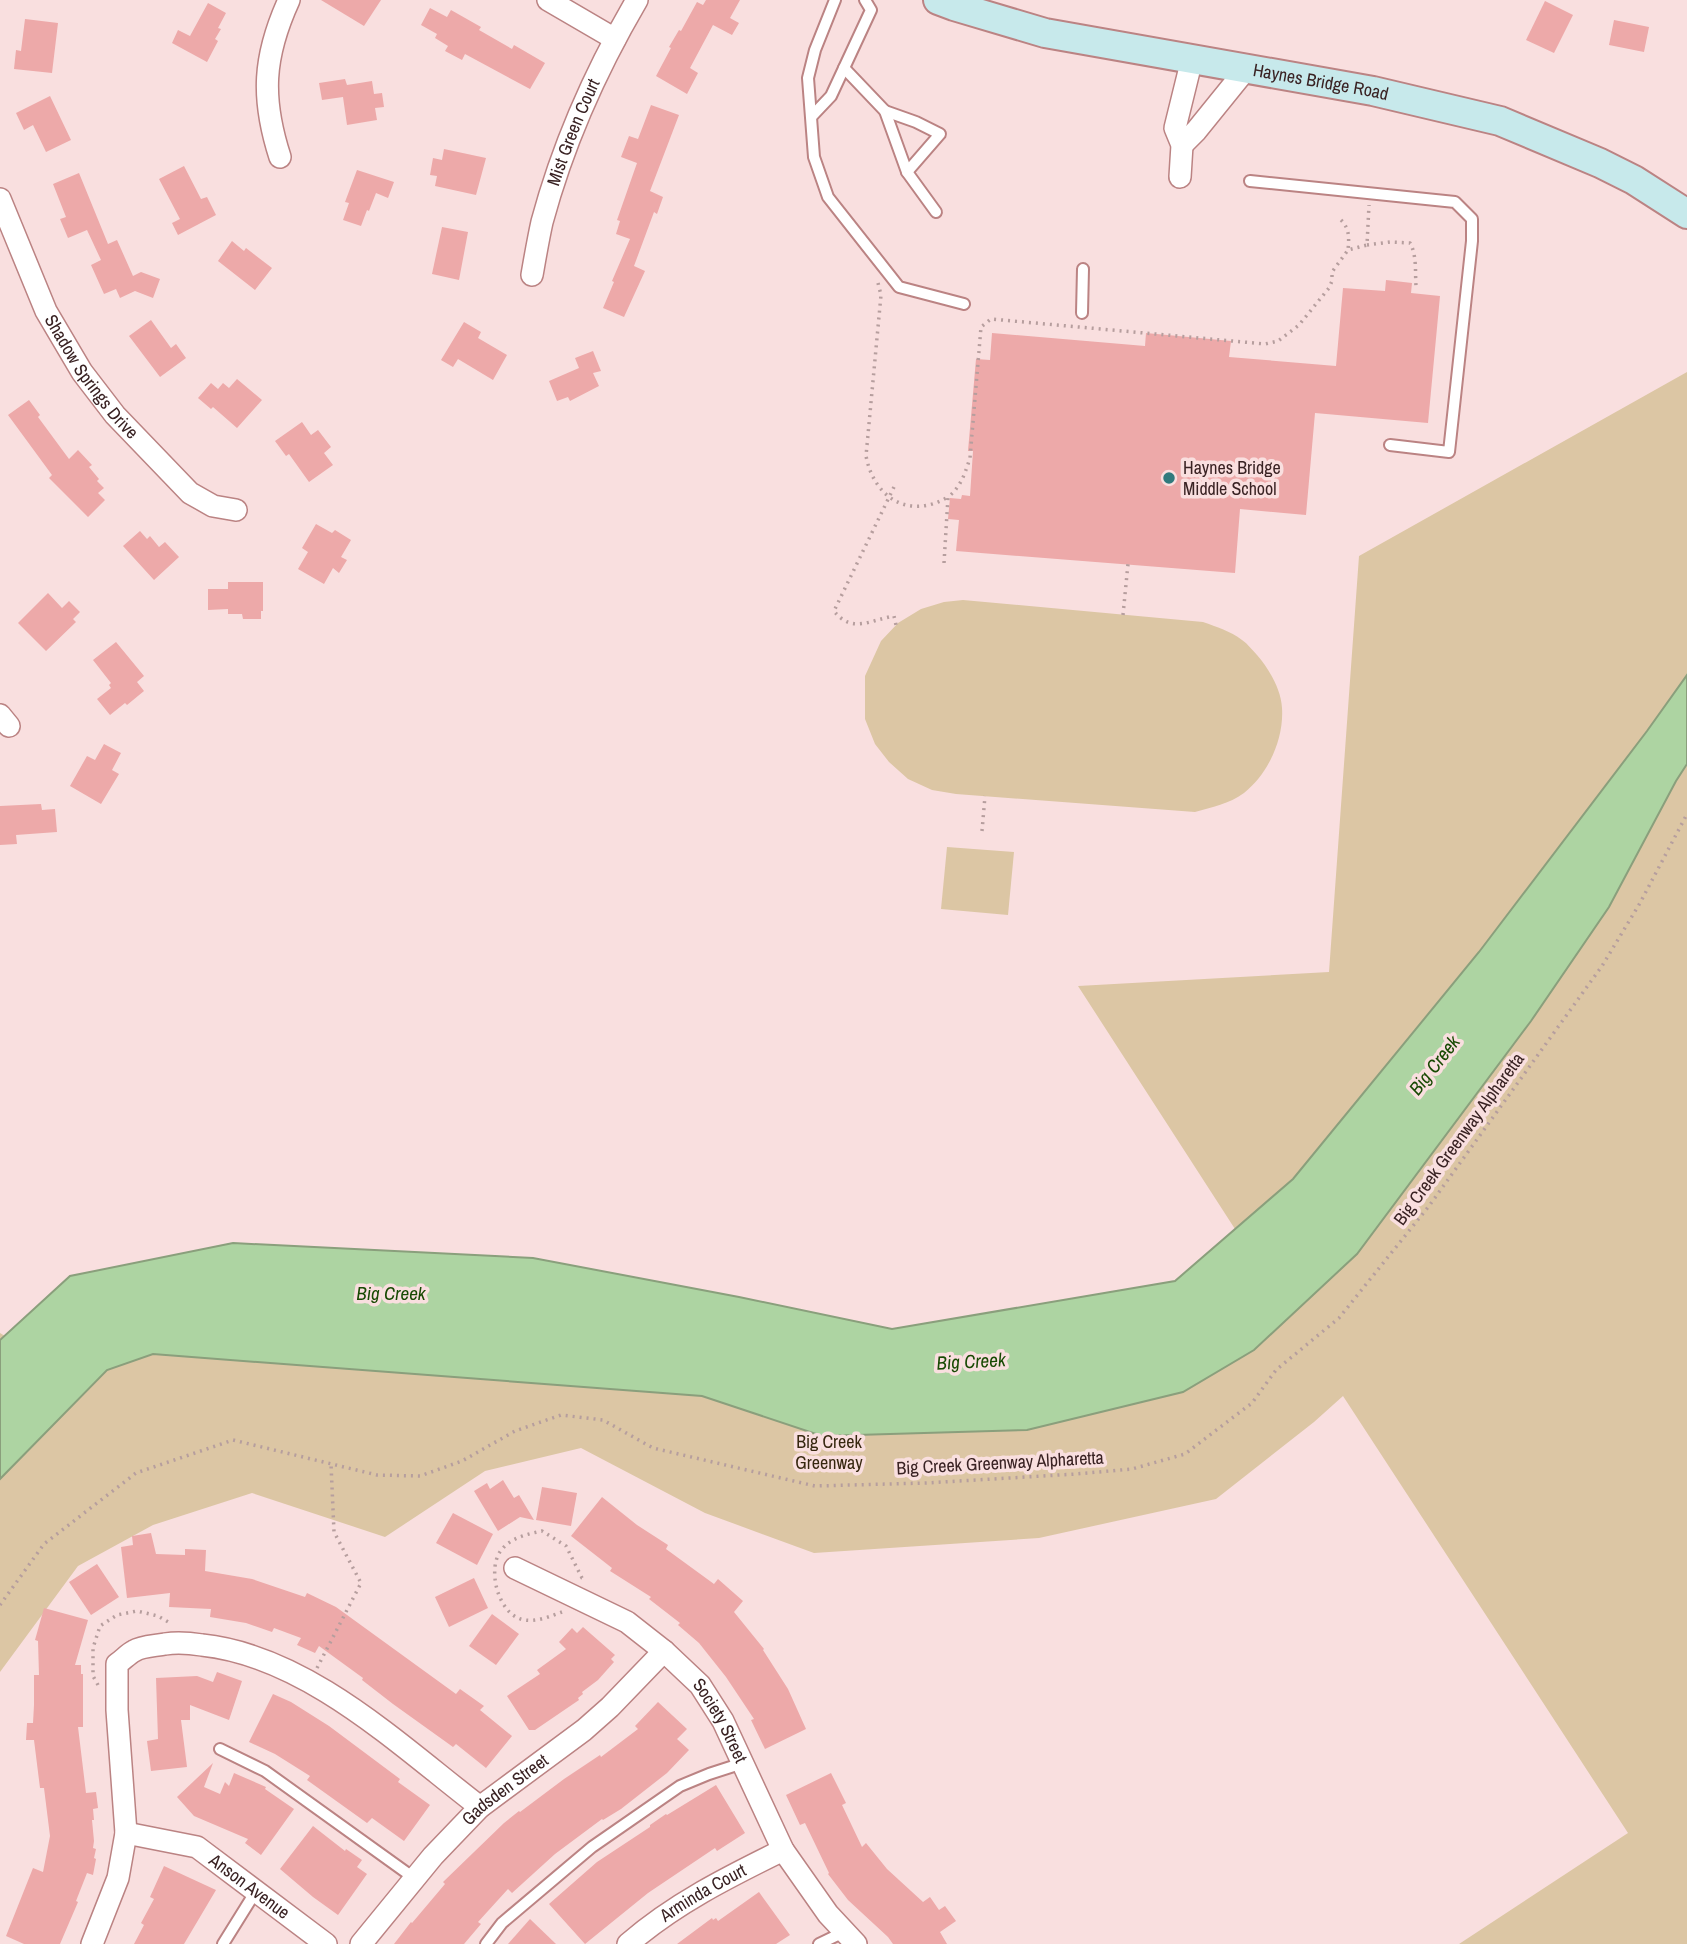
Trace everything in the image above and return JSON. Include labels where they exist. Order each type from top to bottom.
[{"type":"main road","name":"Haynes Bridge Road","points":[[938,0],[1045,33],[1373,90],[1500,121],[1600,163],[1634,180],[1687,214]]},
{"type":"street","points":[[280,157],[271,130],[267,72],[272,41],[289,0]]},
{"type":"street","points":[[548,0],[615,38]]},
{"type":"street","name":"Mist Green Court","points":[[532,275],[542,224],[561,161],[585,99],[637,0]]},
{"type":"street","points":[[1180,177],[1181,145],[1175,128],[1192,59]]},
{"type":"street","points":[[1181,145],[1196,131],[1247,68]]},
{"type":"street","name":"Shadow Springs Drive","points":[[0,199],[46,311],[82,373],[115,415],[190,493],[213,506],[236,510]]},
{"type":"street","name":"Society Street","points":[[515,1568],[627,1622],[664,1651],[700,1685],[723,1721],[783,1850],[828,1914],[851,1937]]},
{"type":"street","points":[[92,1944],[118,1878],[126,1833],[117,1710],[117,1664],[136,1649],[178,1642],[217,1646],[317,1674],[348,1704],[480,1807]]},
{"type":"street","name":"Gadsden Street","points":[[361,1944],[414,1878],[480,1807],[584,1730],[664,1651]]},
{"type":"street","name":"Anson Avenue","points":[[126,1833],[197,1847],[326,1944]]},
{"type":"street","name":"Arminda Court","points":[[628,1944],[650,1925],[713,1885],[783,1850]]},
{"type":"lane","points":[[835,0],[815,50],[808,78],[814,157],[828,197],[899,287],[964,304]]},
{"type":"lane","points":[[812,116],[831,96],[871,10],[865,0]]},
{"type":"lane","points":[[844,68],[885,111],[907,172],[936,212]]},
{"type":"lane","points":[[885,111],[940,134],[907,172]]},
{"type":"lane","points":[[1250,181],[1455,202],[1472,219],[1472,242],[1449,452],[1390,445]]},
{"type":"lane","points":[[1082,313],[1083,269]]},
{"type":"lane","points":[[220,1749],[265,1771],[414,1878]]},
{"type":"lane","points":[[486,1944],[502,1923],[592,1847],[680,1786],[743,1763]]},
{"type":"lane","points":[[223,1944],[256,1891]]},
{"type":"lane","points":[[819,1944],[851,1937]]},
{"type":"path","points":[[1367,245],[1369,203]]},
{"type":"path","points":[[875,275],[881,295],[866,456],[869,470],[889,498],[901,504],[921,506],[937,503],[948,497],[955,492],[965,476],[970,457],[981,327],[991,319],[1265,344],[1278,341],[1299,325],[1332,281],[1332,272],[1348,250],[1349,235],[1342,220]]},
{"type":"path","points":[[1348,250],[1367,245],[1410,243],[1414,253],[1416,286]]},
{"type":"path","points":[[894,487],[834,611],[839,618],[851,624],[894,616],[896,625]]},
{"type":"path","points":[[943,563],[948,497]]},
{"type":"path","points":[[1123,615],[1128,564]]},
{"type":"path","points":[[982,831],[985,796]]},
{"type":"path","name":"Big Creek Greenway Alpharetta","points":[[0,1605],[44,1544],[136,1472],[233,1440],[377,1475],[420,1476],[462,1461],[514,1431],[561,1415],[604,1420],[653,1448],[815,1486],[926,1483],[1076,1474],[1132,1469],[1185,1454],[1252,1403],[1276,1370],[1339,1318],[1429,1206],[1602,966],[1640,903],[1687,814]]},
{"type":"path","points":[[317,1674],[361,1583],[334,1532],[331,1464]]},
{"type":"path","points":[[572,1609],[541,1619],[523,1620],[508,1612],[494,1577],[495,1558],[503,1546],[523,1534],[542,1531],[566,1546],[582,1578],[592,1585]]},
{"type":"path","points":[[99,1688],[93,1676],[93,1648],[100,1626],[117,1615],[137,1611],[158,1616],[180,1629]]},
{"type":"green space","name":"Big Creek Greenway","points":[[1687,372],[1687,1944],[1459,1944],[1628,1833],[1343,1396],[1216,1499],[1039,1538],[814,1553],[705,1513],[581,1448],[485,1471],[385,1537],[252,1493],[153,1525],[78,1566],[0,1672],[0,1333],[80,1381],[167,1328],[1036,1390],[1175,1281],[1235,1229],[1078,986],[1329,972],[1359,556]]},
{"type":"green space","points":[[963,600],[1203,622],[1233,634],[1246,643],[1261,661],[1274,680],[1279,694],[1282,719],[1277,743],[1268,765],[1253,785],[1238,797],[1195,812],[956,794],[932,790],[908,779],[889,762],[875,744],[865,719],[865,676],[881,641],[898,623],[921,609]]},
{"type":"green space","points":[[947,847],[1014,852],[1008,915],[941,909]]},
{"type":"water","name":"Big Creek","points":[[1687,675],[1687,764],[1609,907],[1531,1021],[1357,1254],[1254,1350],[1183,1392],[1027,1430],[822,1436],[702,1396],[153,1354],[107,1370],[0,1479],[0,1340],[70,1276],[233,1243],[533,1258],[892,1329],[1175,1281],[1293,1179],[1479,952]]},
{"type":"building","points":[[321,0],[381,0],[364,26]]},
{"type":"building","points":[[706,0],[740,0],[730,18],[739,23],[732,35],[713,25],[690,68],[698,73],[687,94],[656,76],[671,48],[669,47],[697,2],[703,5]]},
{"type":"building","points":[[1545,1],[1573,15],[1554,53],[1526,40]]},
{"type":"building","points":[[208,3],[226,13],[218,28],[221,29],[215,39],[218,41],[207,62],[172,43],[178,30],[190,36]]},
{"type":"building","points":[[430,8],[447,17],[451,10],[512,49],[514,45],[545,63],[530,89],[465,54],[462,60],[445,51],[448,46],[435,38],[437,34],[421,25]]},
{"type":"building","points":[[25,19],[58,23],[52,73],[14,69],[16,50],[21,51]]},
{"type":"building","points":[[1614,20],[1649,27],[1644,52],[1609,45]]},
{"type":"building","points":[[345,79],[347,85],[372,81],[374,94],[382,93],[384,107],[375,108],[377,120],[347,125],[343,97],[322,100],[319,83]]},
{"type":"building","points":[[50,96],[71,140],[46,152],[33,125],[24,130],[16,113]]},
{"type":"building","points":[[651,105],[679,115],[650,191],[663,197],[657,214],[654,212],[634,266],[645,271],[624,317],[603,308],[630,239],[616,234],[620,221],[617,220],[637,163],[621,157],[629,136],[638,139]]},
{"type":"building","points":[[444,149],[486,158],[476,195],[435,186],[437,176],[430,175],[433,158],[442,160]]},
{"type":"building","points":[[184,166],[201,199],[207,197],[216,215],[178,235],[172,223],[180,219],[159,179]]},
{"type":"building","points":[[357,170],[394,182],[388,198],[376,193],[361,226],[343,220],[349,203],[345,202]]},
{"type":"building","points":[[79,173],[108,244],[117,240],[133,276],[141,272],[160,279],[153,298],[135,291],[120,298],[116,289],[104,294],[91,265],[101,260],[87,230],[68,238],[60,219],[66,217],[53,184]]},
{"type":"building","points":[[442,227],[468,232],[459,280],[432,274]]},
{"type":"building","points":[[232,241],[272,268],[255,290],[218,261]]},
{"type":"building","points":[[1386,280],[1412,283],[1411,293],[1440,296],[1428,423],[1315,413],[1306,515],[1240,509],[1235,573],[956,551],[959,520],[948,519],[950,498],[970,496],[973,451],[968,451],[976,359],[990,360],[992,333],[1145,346],[1146,333],[1231,341],[1229,357],[1336,366],[1343,288],[1385,291]]},
{"type":"building","points":[[151,320],[171,348],[176,344],[186,358],[160,377],[129,336]]},
{"type":"building","points":[[464,322],[481,332],[478,338],[507,355],[493,380],[458,359],[453,367],[441,360]]},
{"type":"building","points":[[593,351],[601,371],[593,373],[599,386],[570,401],[568,397],[557,401],[549,381],[579,368],[575,358]]},
{"type":"building","points":[[237,379],[262,400],[237,428],[198,398],[211,383],[218,389],[223,383],[229,388]]},
{"type":"building","points":[[29,400],[69,459],[78,450],[92,465],[89,467],[104,488],[98,493],[105,500],[88,517],[49,478],[52,475],[8,415]]},
{"type":"building","points":[[302,422],[311,435],[318,430],[331,447],[324,453],[333,465],[309,482],[289,454],[286,456],[275,441]]},
{"type":"building","points":[[316,524],[332,533],[335,530],[351,540],[341,557],[347,560],[339,573],[333,568],[324,584],[298,569],[308,552],[302,548]]},
{"type":"building","points":[[140,531],[147,539],[150,536],[159,547],[165,542],[179,557],[154,580],[123,546]]},
{"type":"building","points":[[228,582],[263,582],[261,619],[243,619],[242,614],[228,614],[228,609],[208,610],[208,589],[228,589]]},
{"type":"building","points":[[48,593],[62,608],[69,601],[80,612],[73,619],[76,622],[46,651],[18,623]]},
{"type":"building","points":[[116,642],[144,676],[137,682],[144,691],[110,715],[97,699],[111,688],[111,683],[93,660]]},
{"type":"building","points":[[104,744],[121,753],[112,770],[119,774],[101,804],[70,786],[87,756],[95,760]]},
{"type":"building","points":[[41,804],[42,810],[55,809],[57,832],[16,835],[17,844],[0,845],[0,806]]},
{"type":"building","points":[[503,1480],[514,1498],[519,1495],[534,1520],[520,1517],[498,1531],[474,1491],[487,1483],[490,1489]]},
{"type":"building","points":[[542,1487],[577,1493],[571,1526],[536,1520]]},
{"type":"building","points":[[602,1497],[668,1545],[666,1549],[714,1584],[718,1579],[743,1601],[734,1612],[764,1649],[788,1689],[806,1729],[765,1749],[751,1720],[754,1719],[699,1643],[678,1625],[680,1623],[649,1599],[651,1597],[610,1571],[612,1568],[571,1536]]},
{"type":"building","points":[[453,1513],[493,1534],[477,1565],[436,1543]]},
{"type":"building","points":[[151,1533],[156,1554],[185,1555],[185,1549],[206,1550],[205,1571],[252,1579],[305,1597],[307,1593],[336,1607],[456,1694],[460,1689],[484,1706],[480,1710],[512,1736],[486,1768],[456,1744],[453,1747],[393,1704],[319,1646],[315,1653],[297,1645],[301,1638],[274,1628],[272,1632],[246,1623],[210,1617],[211,1609],[169,1607],[170,1593],[127,1598],[121,1547],[133,1545],[132,1536]]},
{"type":"building","points":[[97,1564],[119,1597],[91,1615],[69,1582]]},
{"type":"building","points":[[474,1578],[488,1608],[449,1627],[435,1597]]},
{"type":"building","points":[[44,1608],[88,1620],[75,1665],[81,1665],[83,1674],[83,1727],[78,1727],[86,1793],[96,1792],[98,1808],[93,1809],[92,1820],[96,1859],[93,1875],[87,1873],[60,1944],[24,1944],[6,1936],[33,1868],[43,1872],[50,1836],[34,1740],[26,1740],[27,1723],[33,1723],[34,1675],[39,1675],[38,1641],[35,1640]]},
{"type":"building","points":[[492,1614],[519,1634],[496,1665],[469,1646]]},
{"type":"building","points":[[583,1627],[615,1655],[611,1659],[614,1662],[598,1680],[582,1692],[579,1700],[535,1730],[529,1730],[507,1696],[540,1674],[537,1670],[566,1649],[559,1642],[572,1628],[577,1633]]},
{"type":"building","points":[[217,1672],[242,1681],[229,1720],[190,1705],[190,1720],[181,1720],[187,1767],[151,1771],[147,1741],[158,1739],[156,1678],[197,1676],[213,1682]]},
{"type":"building","points":[[273,1694],[329,1726],[430,1805],[404,1841],[372,1818],[367,1823],[307,1780],[310,1776],[275,1754],[249,1742]]},
{"type":"building","points":[[658,1702],[687,1729],[677,1739],[689,1750],[667,1773],[621,1809],[602,1819],[555,1854],[512,1893],[508,1889],[478,1922],[481,1924],[464,1944],[394,1944],[445,1884],[443,1882],[504,1823],[638,1729],[635,1726]]},
{"type":"building","points":[[213,1763],[204,1787],[220,1794],[225,1782],[229,1786],[234,1773],[266,1787],[265,1789],[294,1809],[261,1855],[245,1843],[248,1839],[194,1816],[177,1797]]},
{"type":"building","points":[[831,1773],[846,1803],[842,1805],[862,1847],[866,1843],[887,1869],[923,1902],[930,1897],[939,1910],[945,1906],[956,1921],[940,1932],[947,1944],[893,1944],[848,1900],[828,1874],[805,1823],[800,1825],[786,1795]]},
{"type":"building","points":[[716,1785],[745,1833],[717,1851],[715,1848],[648,1893],[585,1944],[549,1904],[597,1862],[666,1814]]},
{"type":"building","points":[[313,1826],[345,1851],[346,1849],[362,1860],[357,1867],[367,1874],[338,1915],[280,1869]]},
{"type":"building","points":[[164,1866],[216,1890],[184,1944],[134,1944],[144,1925],[141,1923],[154,1899],[150,1897]]},
{"type":"building","points":[[759,1892],[790,1935],[776,1944],[677,1944],[712,1918],[718,1921]]},
{"type":"building","points":[[530,1919],[556,1944],[508,1944]]},
{"type":"place","name":"Haynes Bridge Middle School","points":[[1169,478]]}]
